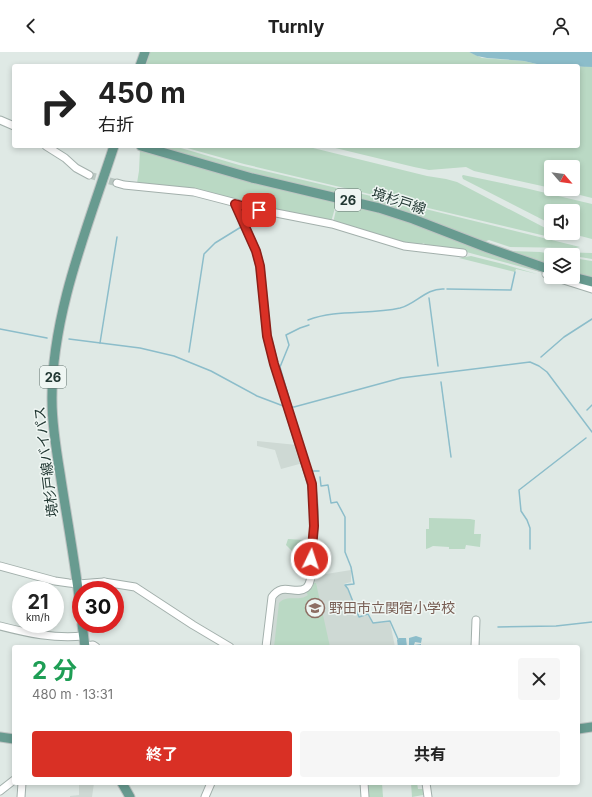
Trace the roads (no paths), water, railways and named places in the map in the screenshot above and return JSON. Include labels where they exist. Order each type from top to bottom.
[{"type":"main road","points":[[141,64],[145,52]]},
{"type":"main road","name":"境杉戸線バイパス","points":[[77,581],[67,523],[53,422],[53,375],[59,328],[71,280],[113,148]]},
{"type":"main road","name":"境杉戸線","points":[[148,148],[252,178],[379,208],[413,219],[544,271]]},
{"type":"main road","points":[[580,278],[592,282]]},
{"type":"main road","points":[[82,633],[84,645]]},
{"type":"main road","points":[[580,729],[592,727]]},
{"type":"main road","points":[[0,737],[12,739]]},
{"type":"main road","points":[[123,785],[130,797]]},
{"type":"street","points":[[0,120],[12,125]]},
{"type":"street","points":[[49,148],[65,158],[76,168],[89,175]]},
{"type":"street","points":[[117,183],[194,192],[235,204],[332,224],[404,246],[463,253]]},
{"type":"street","points":[[235,204],[256,251],[260,266],[267,336],[274,364],[313,492],[314,526],[312,572],[310,582],[305,589],[282,589],[276,592],[272,597],[266,645]]},
{"type":"street","points":[[576,284],[592,289]]},
{"type":"street","points":[[0,566],[55,581],[72,583]]},
{"type":"street","points":[[124,585],[135,587],[192,625],[227,645]]},
{"type":"street","points":[[475,645],[476,620]]},
{"type":"street","points":[[0,626],[28,634],[74,637],[78,633]]},
{"type":"street","points":[[0,791],[12,782]]},
{"type":"street","points":[[21,797],[22,785]]},
{"type":"street","points":[[205,797],[210,785]]},
{"type":"street","points":[[364,785],[365,797]]},
{"type":"street","points":[[426,785],[428,797]]},
{"type":"water","points":[[469,52],[592,52],[592,67],[580,67],[580,64],[537,64],[524,61],[477,56]]},
{"type":"water","points":[[416,636],[422,638],[421,643],[415,642],[414,645],[409,645],[409,638]]},
{"type":"water","points":[[399,638],[406,638],[407,645],[398,645],[397,640]]},
{"type":"waterway","points":[[189,352],[204,254],[215,243],[241,227]]},
{"type":"waterway","points":[[100,343],[117,237]]},
{"type":"waterway","points":[[447,289],[511,290],[515,272]]},
{"type":"waterway","points":[[308,320],[330,314],[400,308],[432,291],[444,289]]},
{"type":"waterway","points":[[429,298],[438,366]]},
{"type":"waterway","points":[[541,357],[564,337],[592,319]]},
{"type":"waterway","points":[[289,398],[280,367],[289,345],[286,335],[309,325]]},
{"type":"waterway","points":[[0,329],[47,338]]},
{"type":"waterway","points":[[69,339],[140,348],[174,356],[211,371],[257,396],[286,407]]},
{"type":"waterway","points":[[289,407],[294,407],[401,378],[530,362],[547,372],[592,432]]},
{"type":"waterway","points":[[441,382],[451,457]]},
{"type":"waterway","points":[[587,410],[592,405]]},
{"type":"waterway","points":[[530,549],[530,528],[521,511],[519,490],[586,438]]},
{"type":"waterway","points":[[306,455],[312,471],[319,471]]},
{"type":"waterway","points":[[320,477],[321,486],[328,485],[331,503],[337,502],[345,517],[345,552],[351,567],[354,584],[345,585],[359,617],[368,614],[373,623],[390,621],[398,639]]},
{"type":"waterway","points":[[498,627],[556,626],[592,622]]},
{"type":"tunnel","points":[[89,175],[117,183]]},
{"type":"place","name":"野田市立関宿小学校","points":[[315,608]]}]
